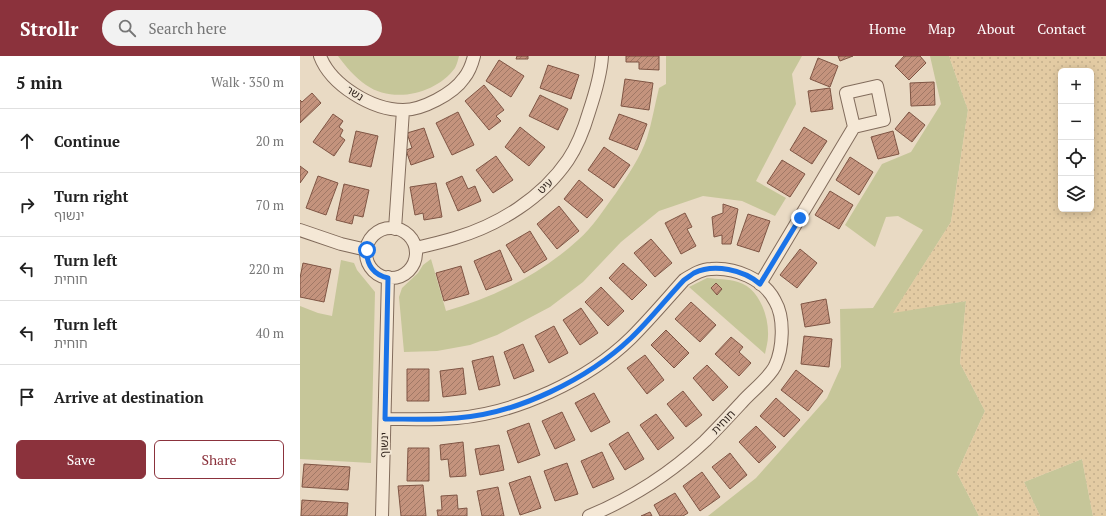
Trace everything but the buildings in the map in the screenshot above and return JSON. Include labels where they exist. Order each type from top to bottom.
[{"type":"street","name":"נשר","points":[[320,56],[326,69],[343,86],[353,93],[373,104],[403,110]]},
{"type":"street","points":[[395,229],[403,110],[429,104],[454,88],[464,79],[471,66],[474,56]]},
{"type":"street","name":"עיט","points":[[416,248],[455,238],[514,212],[529,201],[556,175],[569,159],[582,132],[595,94],[602,56]]},
{"type":"street","points":[[760,284],[854,127]]},
{"type":"street","points":[[386,229],[400,229],[413,240],[416,248],[414,265],[408,272],[401,276],[392,278],[382,276],[374,272],[366,256],[367,246],[371,238],[378,232],[386,229]]},
{"type":"street","points":[[300,230],[341,244],[367,250]]},
{"type":"street","name":"חוחית","points":[[385,419],[458,418],[505,409],[563,386],[589,371],[620,348],[655,314],[684,280],[694,273],[710,269],[724,269],[756,280],[767,289],[776,301],[780,318],[782,334],[780,349],[775,366],[705,441],[684,459],[655,482],[589,516]]},
{"type":"street","name":"ינשוף","points":[[382,516],[388,278]]},
{"type":"green space","points":[[338,56],[459,56],[455,68],[447,77],[437,84],[426,90],[401,95],[377,91],[366,85],[351,72]]},
{"type":"green space","points":[[666,56],[802,56],[792,74],[796,104],[756,181],[786,198],[775,216],[742,201],[703,196],[659,211],[621,242],[583,282],[550,307],[497,335],[470,345],[437,351],[404,352],[399,297],[402,288],[418,273],[423,265],[431,259],[446,311],[464,306],[499,292],[532,274],[564,252],[589,229],[625,180],[644,145],[659,88],[666,84]]},
{"type":"green space","points":[[930,56],[949,56],[968,110],[951,222],[894,312],[966,301],[960,363],[985,411],[957,473],[979,516],[708,516],[756,478],[827,398],[841,367],[840,309],[873,308],[923,230],[898,216],[886,217],[875,247],[845,225],[882,164],[911,152],[941,104]]},
{"type":"green space","points":[[341,260],[354,263],[357,270],[375,292],[371,463],[300,459],[300,306],[318,313],[332,316]]},
{"type":"green space","points":[[707,278],[738,282],[752,290],[757,296],[767,320],[768,340],[765,354],[689,287]]},
{"type":"green space","points":[[1082,459],[1093,516],[1040,516],[1024,482]]},
{"type":"sand","points":[[949,56],[1106,56],[1106,516],[1093,516],[1082,459],[1024,482],[1040,516],[979,516],[957,473],[985,411],[960,363],[966,301],[893,313],[951,222],[968,110]]},
{"type":"route","points":[[367,250],[366,256],[374,272],[388,278],[385,419],[458,418],[505,409],[563,386],[589,371],[630,339],[655,314],[675,289],[694,273],[710,269],[724,269],[742,274],[756,280],[760,284],[800,218]]}]
